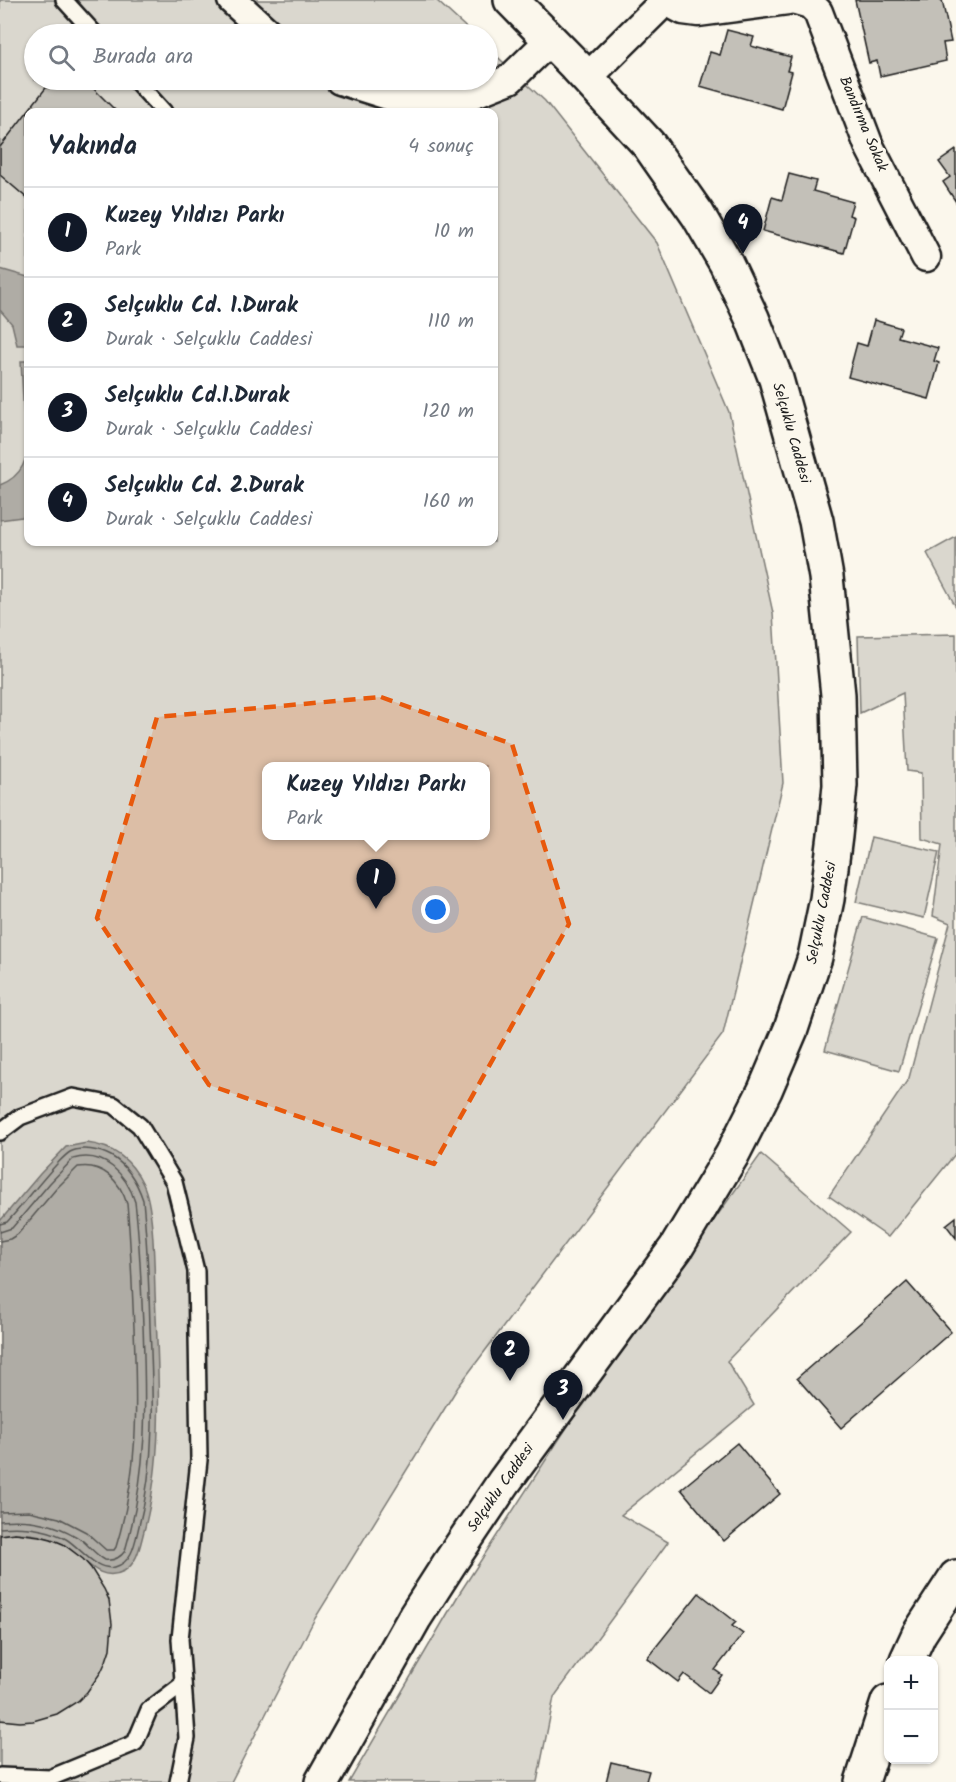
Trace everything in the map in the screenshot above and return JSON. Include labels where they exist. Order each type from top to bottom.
[{"type":"street","points":[[232,0],[258,24]]},
{"type":"street","name":"Selçuklu Caddesi","points":[[322,1782],[415,1617],[504,1482],[676,1248],[732,1155],[765,1090],[791,1029],[816,957],[827,899],[840,785],[836,658],[826,577],[816,521],[790,423],[776,379],[752,318],[720,253],[698,215],[649,145],[511,0]]},
{"type":"street","points":[[587,78],[666,0],[683,10],[698,12],[788,0]]},
{"type":"street","name":"Bandırma Sokak","points":[[796,0],[810,4],[818,12],[869,146],[926,257]]},
{"type":"street","points":[[498,84],[510,79],[550,40]]},
{"type":"street","points":[[372,90],[410,102],[467,96],[482,90]]},
{"type":"street","points":[[909,1656],[919,1635],[956,1577]]},
{"type":"street","points":[[862,1782],[885,1710]]},
{"type":"lane","points":[[64,0],[86,24]]},
{"type":"lane","points":[[144,90],[160,108]]},
{"type":"lane","points":[[0,1132],[20,1117],[73,1097],[114,1105],[140,1126],[174,1182],[196,1272],[199,1460],[180,1639],[187,1738],[178,1782]]},
{"type":"lane","points":[[0,1776],[50,1778],[135,1743],[149,1710],[183,1684]]},
{"type":"highlighted area","points":[[381,697],[512,744],[569,924],[434,1164],[209,1085],[97,918],[157,717]]},
{"type":"shaded area","points":[[0,0],[436,0],[462,24],[24,24],[24,90],[498,90],[498,57],[545,101],[657,243],[729,412],[773,613],[783,783],[723,1034],[458,1387],[314,1620],[231,1782],[0,1782]]},
{"type":"shaded area","points":[[956,537],[956,607],[927,553]]},
{"type":"shaded area","points":[[956,634],[956,1153],[888,1237],[829,1196],[909,1078],[950,923],[933,916],[942,844],[922,838],[921,773],[907,771],[903,693],[860,713],[858,636]]},
{"type":"shaded area","points":[[871,837],[939,852],[924,918],[856,902]]},
{"type":"shaded area","points":[[863,917],[938,938],[899,1071],[825,1050]]},
{"type":"shaded area","points":[[761,1154],[851,1232],[727,1361],[754,1405],[621,1515],[668,1542],[554,1697],[537,1782],[349,1782],[459,1594],[575,1415]]},
{"type":"water","points":[[0,269],[24,276],[24,345],[17,345],[12,324],[0,310]]},
{"type":"water","points":[[21,361],[24,361],[24,419]]},
{"type":"water","points":[[24,462],[24,516],[0,520],[0,485],[14,477]]},
{"type":"water","points":[[87,1143],[105,1147],[121,1156],[139,1176],[147,1194],[153,1236],[158,1382],[158,1442],[155,1472],[151,1501],[138,1553],[129,1568],[115,1574],[98,1571],[62,1544],[47,1538],[24,1533],[0,1535],[0,1221],[66,1147]]},
{"type":"building","points":[[855,0],[942,0],[951,42],[943,43],[946,61],[880,76],[877,61],[869,63]]},
{"type":"building","points":[[727,30],[754,37],[751,46],[791,57],[787,71],[792,72],[782,109],[700,86],[710,52],[720,55]]},
{"type":"building","points":[[44,90],[95,90],[113,108],[30,108]]},
{"type":"building","points":[[24,116],[24,196],[0,175],[0,147]]},
{"type":"building","points":[[956,150],[956,202],[943,182],[950,177],[939,162]]},
{"type":"building","points":[[789,174],[816,181],[813,191],[853,202],[849,215],[854,217],[844,253],[763,231],[772,197],[782,200]]},
{"type":"building","points":[[874,320],[901,328],[898,337],[938,348],[934,361],[939,363],[929,399],[848,377],[857,343],[867,346]]},
{"type":"building","points":[[956,1217],[956,1238],[946,1225]]},
{"type":"building","points":[[907,1282],[951,1332],[841,1428],[797,1378]]},
{"type":"building","points":[[737,1443],[780,1494],[724,1541],[681,1489]]},
{"type":"building","points":[[15,1533],[51,1539],[63,1544],[83,1559],[91,1568],[109,1600],[112,1624],[110,1649],[106,1661],[87,1692],[78,1701],[57,1714],[20,1722],[0,1720],[0,1535]]},
{"type":"building","points":[[699,1593],[736,1622],[732,1626],[743,1634],[715,1670],[722,1675],[709,1693],[684,1674],[678,1682],[647,1658]]},
{"type":"building","points":[[611,1762],[649,1771],[646,1781],[650,1782],[606,1782]]},
{"type":"place","name":"Selçuklu Cd. 2.Durak","points":[[743,254]]},
{"type":"place","name":"Kuzey Yıldızı Parkı","points":[[376,909]]},
{"type":"place","name":"Selçuklu Cd. 1.Durak","points":[[510,1381]]},
{"type":"place","name":"Selçuklu Cd.1.Durak","points":[[563,1420]]}]
